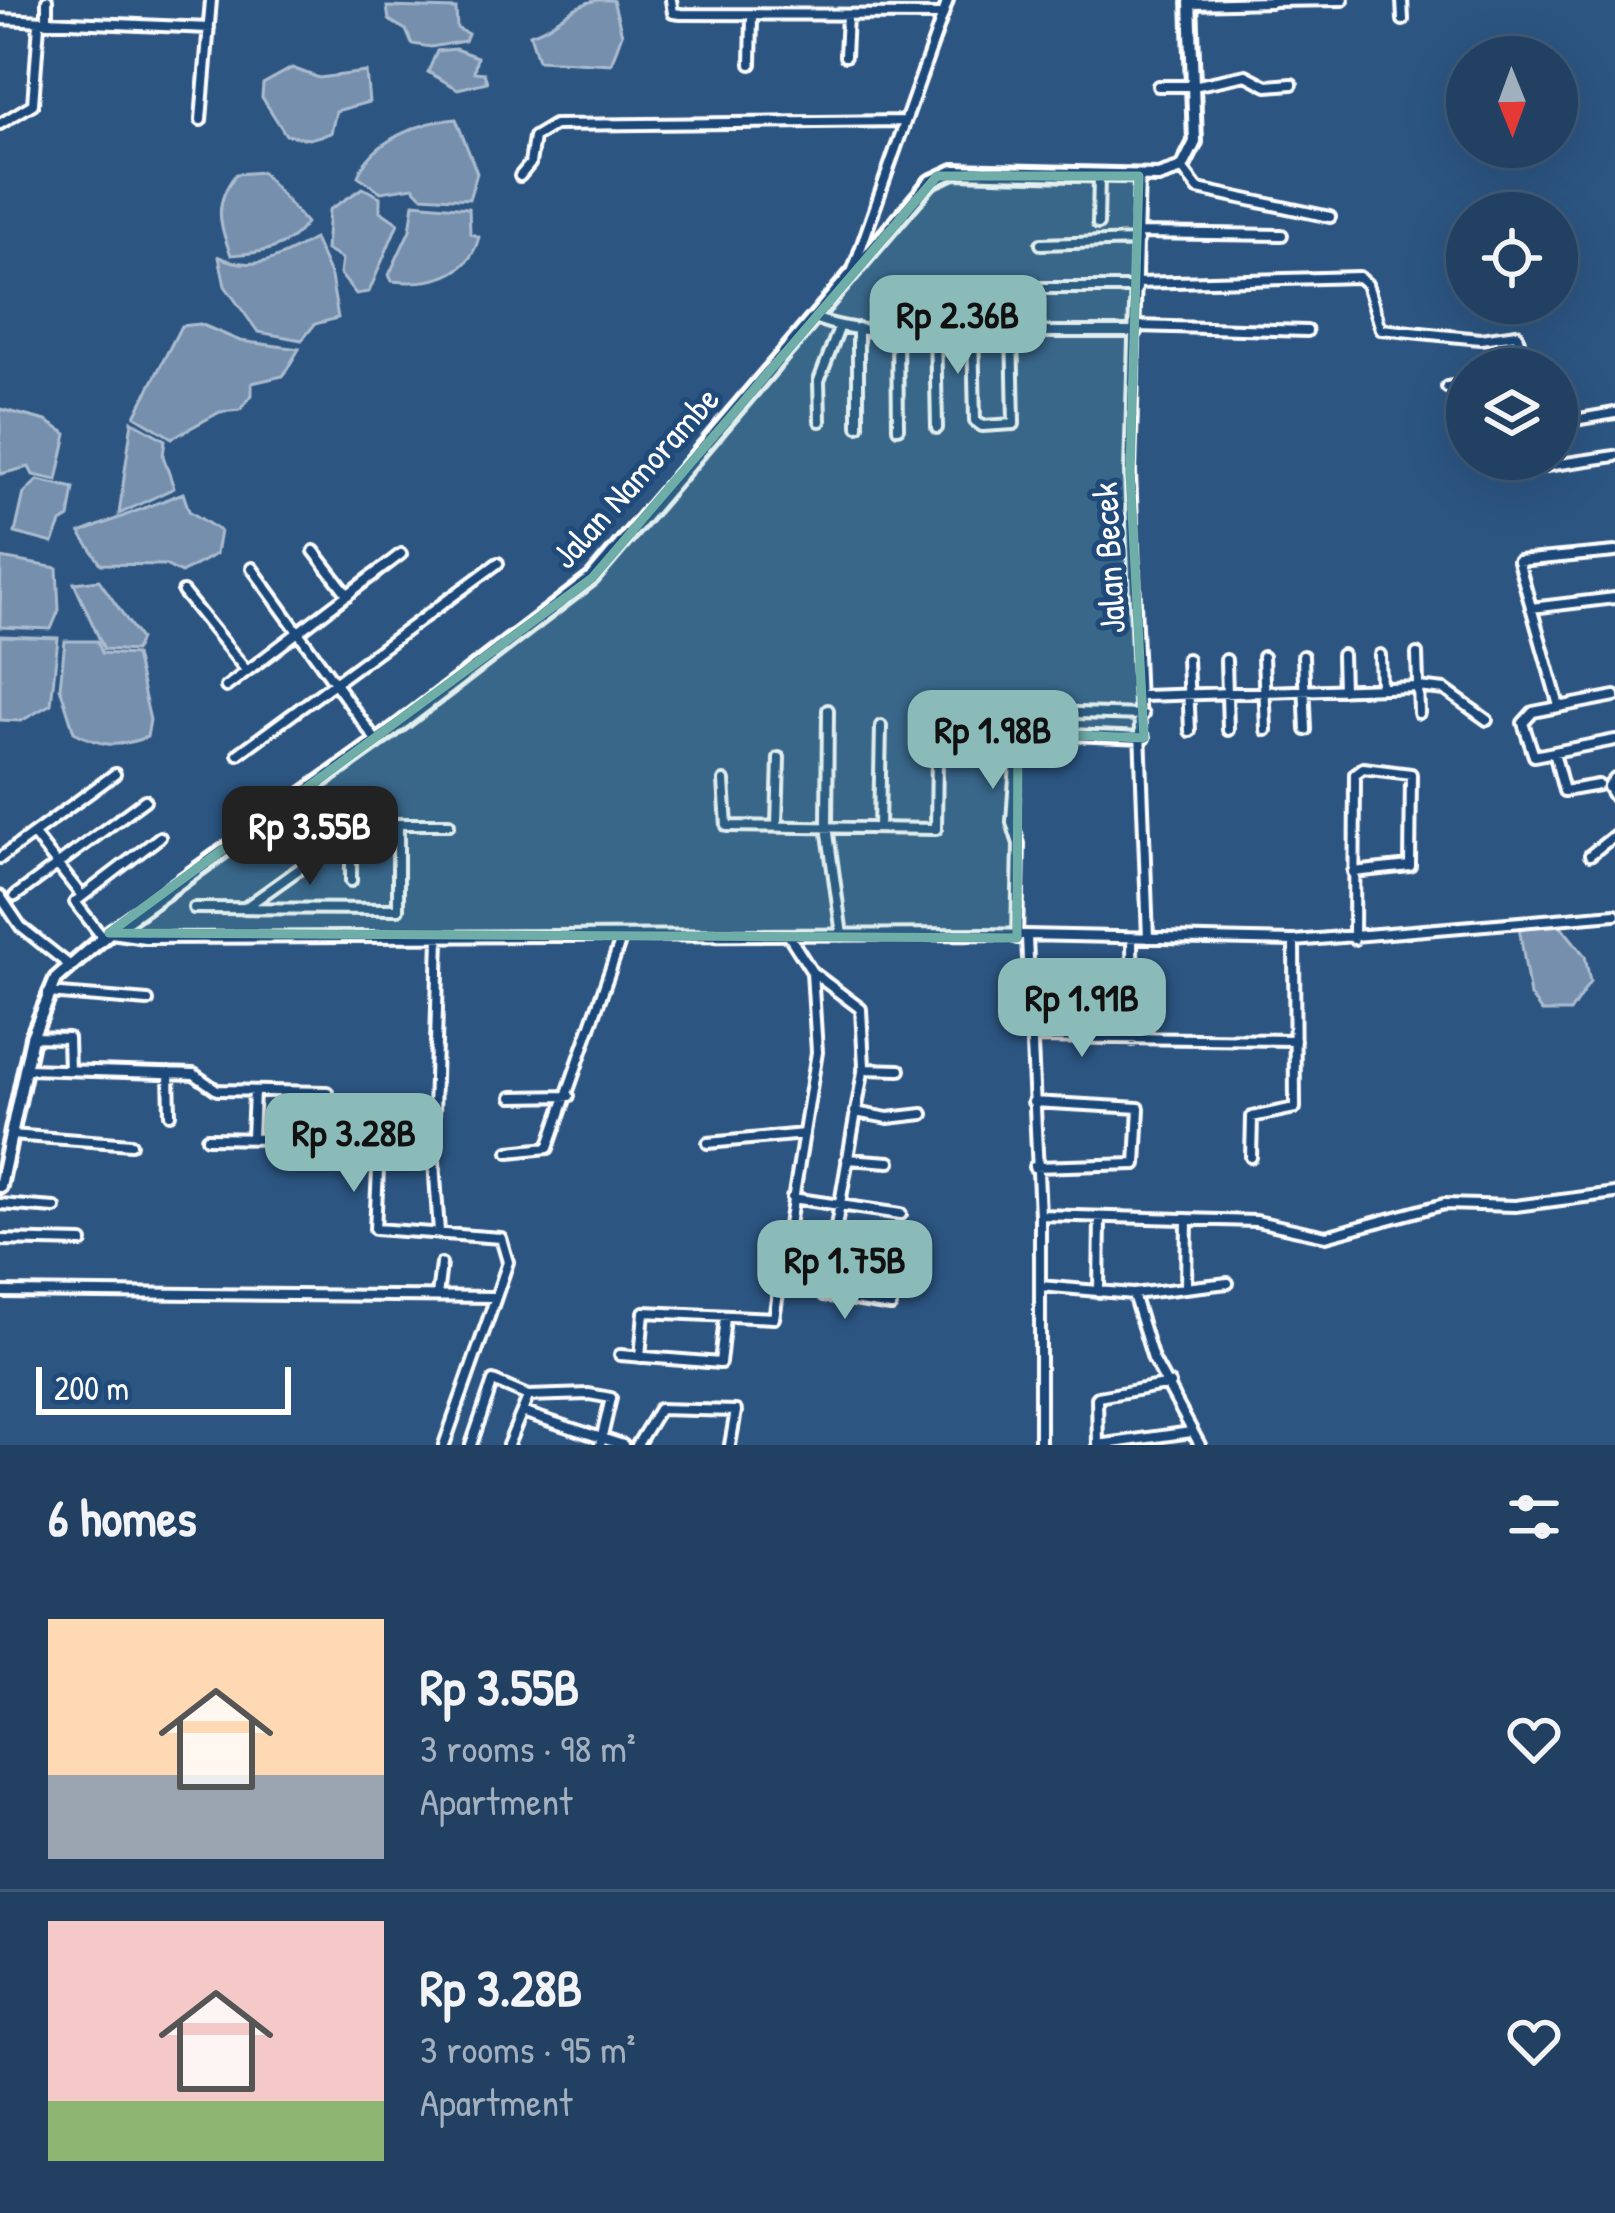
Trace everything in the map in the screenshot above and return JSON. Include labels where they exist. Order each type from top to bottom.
[{"type":"main road","points":[[1182,167],[1195,149],[1190,2]]},
{"type":"main road","name":"Jalan Namorambe","points":[[0,1186],[46,992],[70,965],[592,578],[930,182],[946,172],[1139,176],[1182,167]]},
{"type":"street","points":[[0,124],[33,104],[47,0]]},
{"type":"street","points":[[201,120],[211,0]]},
{"type":"street","points":[[671,0],[676,14],[943,15]]},
{"type":"street","points":[[852,273],[949,0]]},
{"type":"street","points":[[1190,2],[1342,0]]},
{"type":"street","points":[[1402,0],[1403,20]]},
{"type":"street","points":[[845,56],[847,15]]},
{"type":"street","points":[[751,64],[752,16]]},
{"type":"street","points":[[0,19],[209,28]]},
{"type":"street","points":[[1158,86],[1193,86],[1229,75],[1246,75],[1275,88],[1292,84]]},
{"type":"street","points":[[520,176],[530,164],[534,137],[554,125],[905,121]]},
{"type":"street","points":[[1182,167],[1198,189],[1330,217]]},
{"type":"street","points":[[1098,224],[1099,175]]},
{"type":"street","name":"Jalan Becek","points":[[1139,176],[1130,472],[1143,696],[1148,938]]},
{"type":"street","points":[[1041,244],[1282,235]]},
{"type":"street","points":[[1020,288],[1359,277],[1367,284],[1381,329],[1480,338],[1520,334],[1522,348]]},
{"type":"street","points":[[813,317],[839,328],[858,328],[898,328],[935,328],[974,328],[1012,328],[1013,424],[982,426],[974,418],[974,328]]},
{"type":"street","points":[[820,421],[819,381],[839,328]]},
{"type":"street","points":[[858,328],[858,426]]},
{"type":"street","points":[[898,328],[898,428]]},
{"type":"street","points":[[935,328],[937,428]]},
{"type":"street","points":[[1031,332],[1307,331]]},
{"type":"street","points":[[1578,419],[1615,413]]},
{"type":"street","points":[[1578,461],[1615,456]]},
{"type":"street","points":[[314,551],[348,595]]},
{"type":"street","points":[[1559,706],[1520,559],[1615,552]]},
{"type":"street","points":[[226,687],[401,554]]},
{"type":"street","points":[[238,754],[498,563]]},
{"type":"street","points":[[251,568],[375,739]]},
{"type":"street","points":[[183,592],[246,670]]},
{"type":"street","points":[[1531,608],[1615,598]]},
{"type":"street","points":[[1417,654],[1420,713]]},
{"type":"street","points":[[1342,655],[1343,690]]},
{"type":"street","points":[[1380,655],[1381,688]]},
{"type":"street","points":[[1303,656],[1306,730]]},
{"type":"street","points":[[1263,657],[1266,730]]},
{"type":"street","points":[[1187,659],[1190,731]]},
{"type":"street","points":[[1226,660],[1228,730]]},
{"type":"street","points":[[1143,696],[1418,687],[1445,690],[1486,720]]},
{"type":"street","points":[[1614,699],[1559,706],[1523,718],[1531,753],[1615,740]]},
{"type":"street","points":[[828,710],[827,826],[842,934]]},
{"type":"street","points":[[1011,711],[1143,716]]},
{"type":"street","points":[[879,828],[881,726]]},
{"type":"street","points":[[995,732],[1144,738]]},
{"type":"street","points":[[1018,734],[1012,822],[1019,844],[1032,1037],[1034,1167],[1040,1215],[1040,1445]]},
{"type":"street","points":[[1554,752],[1564,790],[1598,785]]},
{"type":"street","points":[[724,781],[725,825],[938,828],[937,754]]},
{"type":"street","points":[[777,825],[778,758]]},
{"type":"street","points":[[1353,872],[1410,866],[1411,774],[1358,770],[1353,872],[1354,939]]},
{"type":"street","points":[[0,858],[115,774]]},
{"type":"street","points":[[1615,779],[1609,787],[1615,798]]},
{"type":"street","points":[[300,795],[339,841]]},
{"type":"street","points":[[15,896],[145,800]]},
{"type":"street","points":[[327,824],[351,828],[448,824]]},
{"type":"street","points":[[194,908],[398,908],[398,824]]},
{"type":"street","points":[[245,908],[351,828]]},
{"type":"street","points":[[351,828],[351,880]]},
{"type":"street","points":[[33,834],[82,896]]},
{"type":"street","points":[[1591,855],[1615,835]]},
{"type":"street","points":[[160,837],[75,902],[106,935],[621,939],[842,934],[1294,941],[1615,914]]},
{"type":"street","points":[[0,896],[21,927],[70,965]]},
{"type":"street","points":[[788,935],[812,972],[860,1006],[863,1069],[830,1248],[826,1297],[891,1306]]},
{"type":"street","points":[[439,938],[433,1148],[439,1232]]},
{"type":"street","points":[[1132,938],[1133,1040]]},
{"type":"street","points":[[509,1152],[547,1150],[621,939]]},
{"type":"street","points":[[1251,1157],[1252,1117],[1295,1108],[1294,941]]},
{"type":"street","points":[[640,1357],[644,1312],[775,1318],[817,1052],[812,972]]},
{"type":"street","points":[[46,992],[148,1001]]},
{"type":"street","points":[[32,1037],[68,1038],[69,1070]]},
{"type":"street","points":[[1032,1037],[1295,1040]]},
{"type":"street","points":[[26,1069],[169,1073],[198,1076],[209,1089],[327,1092]]},
{"type":"street","points":[[863,1069],[900,1070]]},
{"type":"street","points":[[169,1073],[170,1114]]},
{"type":"street","points":[[252,1137],[254,1090]]},
{"type":"street","points":[[285,1138],[286,1092]]},
{"type":"street","points":[[512,1097],[570,1095]]},
{"type":"street","points":[[1034,1102],[1139,1108],[1136,1164],[1034,1167]]},
{"type":"street","points":[[855,1112],[888,1118],[923,1114]]},
{"type":"street","points":[[11,1135],[131,1144]]},
{"type":"street","points":[[708,1143],[804,1135]]},
{"type":"street","points":[[206,1138],[338,1140],[342,1161]]},
{"type":"street","points":[[433,1148],[379,1150],[375,1226],[380,1233],[439,1232],[504,1241],[508,1262],[444,1445]]},
{"type":"street","points":[[847,1159],[890,1162]]},
{"type":"street","points":[[1040,1215],[1262,1222],[1326,1236],[1444,1204],[1515,1206],[1615,1193]]},
{"type":"street","points":[[792,1198],[901,1214]]},
{"type":"street","points":[[0,1204],[55,1208]]},
{"type":"street","points":[[1100,1217],[1100,1292]]},
{"type":"street","points":[[1186,1287],[1187,1219]]},
{"type":"street","points":[[0,1240],[82,1242]]},
{"type":"street","points":[[830,1248],[889,1256]]},
{"type":"street","points":[[437,1296],[441,1264]]},
{"type":"street","points":[[1040,1286],[1133,1294],[1228,1282]]},
{"type":"street","points":[[0,1292],[496,1297]]},
{"type":"street","points":[[1133,1294],[1153,1359],[1200,1445]]},
{"type":"street","points":[[620,1355],[720,1363],[725,1317]]},
{"type":"street","points":[[471,1445],[493,1381],[528,1396],[610,1398],[601,1441]]},
{"type":"street","points":[[1170,1384],[1098,1397],[1098,1445],[1191,1432]]},
{"type":"street","points":[[512,1444],[528,1396]]},
{"type":"street","points":[[637,1445],[657,1409],[734,1410],[730,1445]]},
{"type":"street","points":[[523,1412],[623,1445]]},
{"type":"highlighted area","points":[[937,176],[1139,176],[1130,472],[1144,738],[1018,733],[1017,938],[109,933],[592,578]]},
{"type":"water","points":[[598,0],[613,0],[622,34],[611,64],[538,60],[530,34]]},
{"type":"water","points":[[387,7],[456,9],[457,28],[468,34],[465,41],[431,47],[412,44],[406,30],[389,20]]},
{"type":"water","points":[[455,49],[477,57],[474,72],[484,73],[487,82],[458,89],[428,72],[437,51]]},
{"type":"water","points":[[292,68],[319,78],[366,72],[369,102],[336,111],[331,133],[309,139],[286,135],[262,97],[263,84]]},
{"type":"water","points":[[456,119],[477,173],[469,199],[422,196],[413,187],[381,192],[358,176],[374,153],[399,135]]},
{"type":"water","points":[[262,172],[306,223],[283,244],[231,255],[221,222],[224,194],[236,174]]},
{"type":"water","points":[[363,188],[380,197],[380,211],[398,223],[369,292],[356,294],[340,274],[342,259],[326,250],[329,210]]},
{"type":"water","points":[[414,203],[469,208],[470,233],[479,237],[466,262],[446,276],[392,281],[389,275],[410,230]]},
{"type":"water","points":[[314,239],[331,277],[338,318],[315,324],[302,340],[258,332],[225,286],[219,257],[256,263]]},
{"type":"water","points":[[200,324],[240,341],[299,349],[283,376],[252,383],[252,395],[240,410],[220,412],[172,438],[135,416],[181,326]]},
{"type":"water","points":[[0,409],[46,421],[67,434],[57,480],[33,475],[29,467],[0,474]]},
{"type":"water","points":[[132,421],[165,440],[163,456],[174,488],[119,514]]},
{"type":"water","points":[[38,480],[74,488],[69,518],[61,523],[53,543],[15,533],[24,493]]},
{"type":"water","points":[[183,493],[189,511],[220,531],[216,554],[181,573],[165,565],[101,564],[80,533]]},
{"type":"water","points":[[1,558],[57,568],[59,610],[51,629],[0,627]]},
{"type":"water","points":[[99,580],[140,639],[135,651],[104,649],[74,583]]},
{"type":"water","points":[[0,636],[58,638],[51,704],[21,721],[0,720]]},
{"type":"water","points":[[65,641],[97,641],[102,653],[135,655],[150,720],[147,737],[110,744],[74,732],[60,687]]},
{"type":"water","points":[[1556,920],[1585,956],[1590,982],[1570,1012],[1542,1012],[1530,996],[1519,926]]}]
